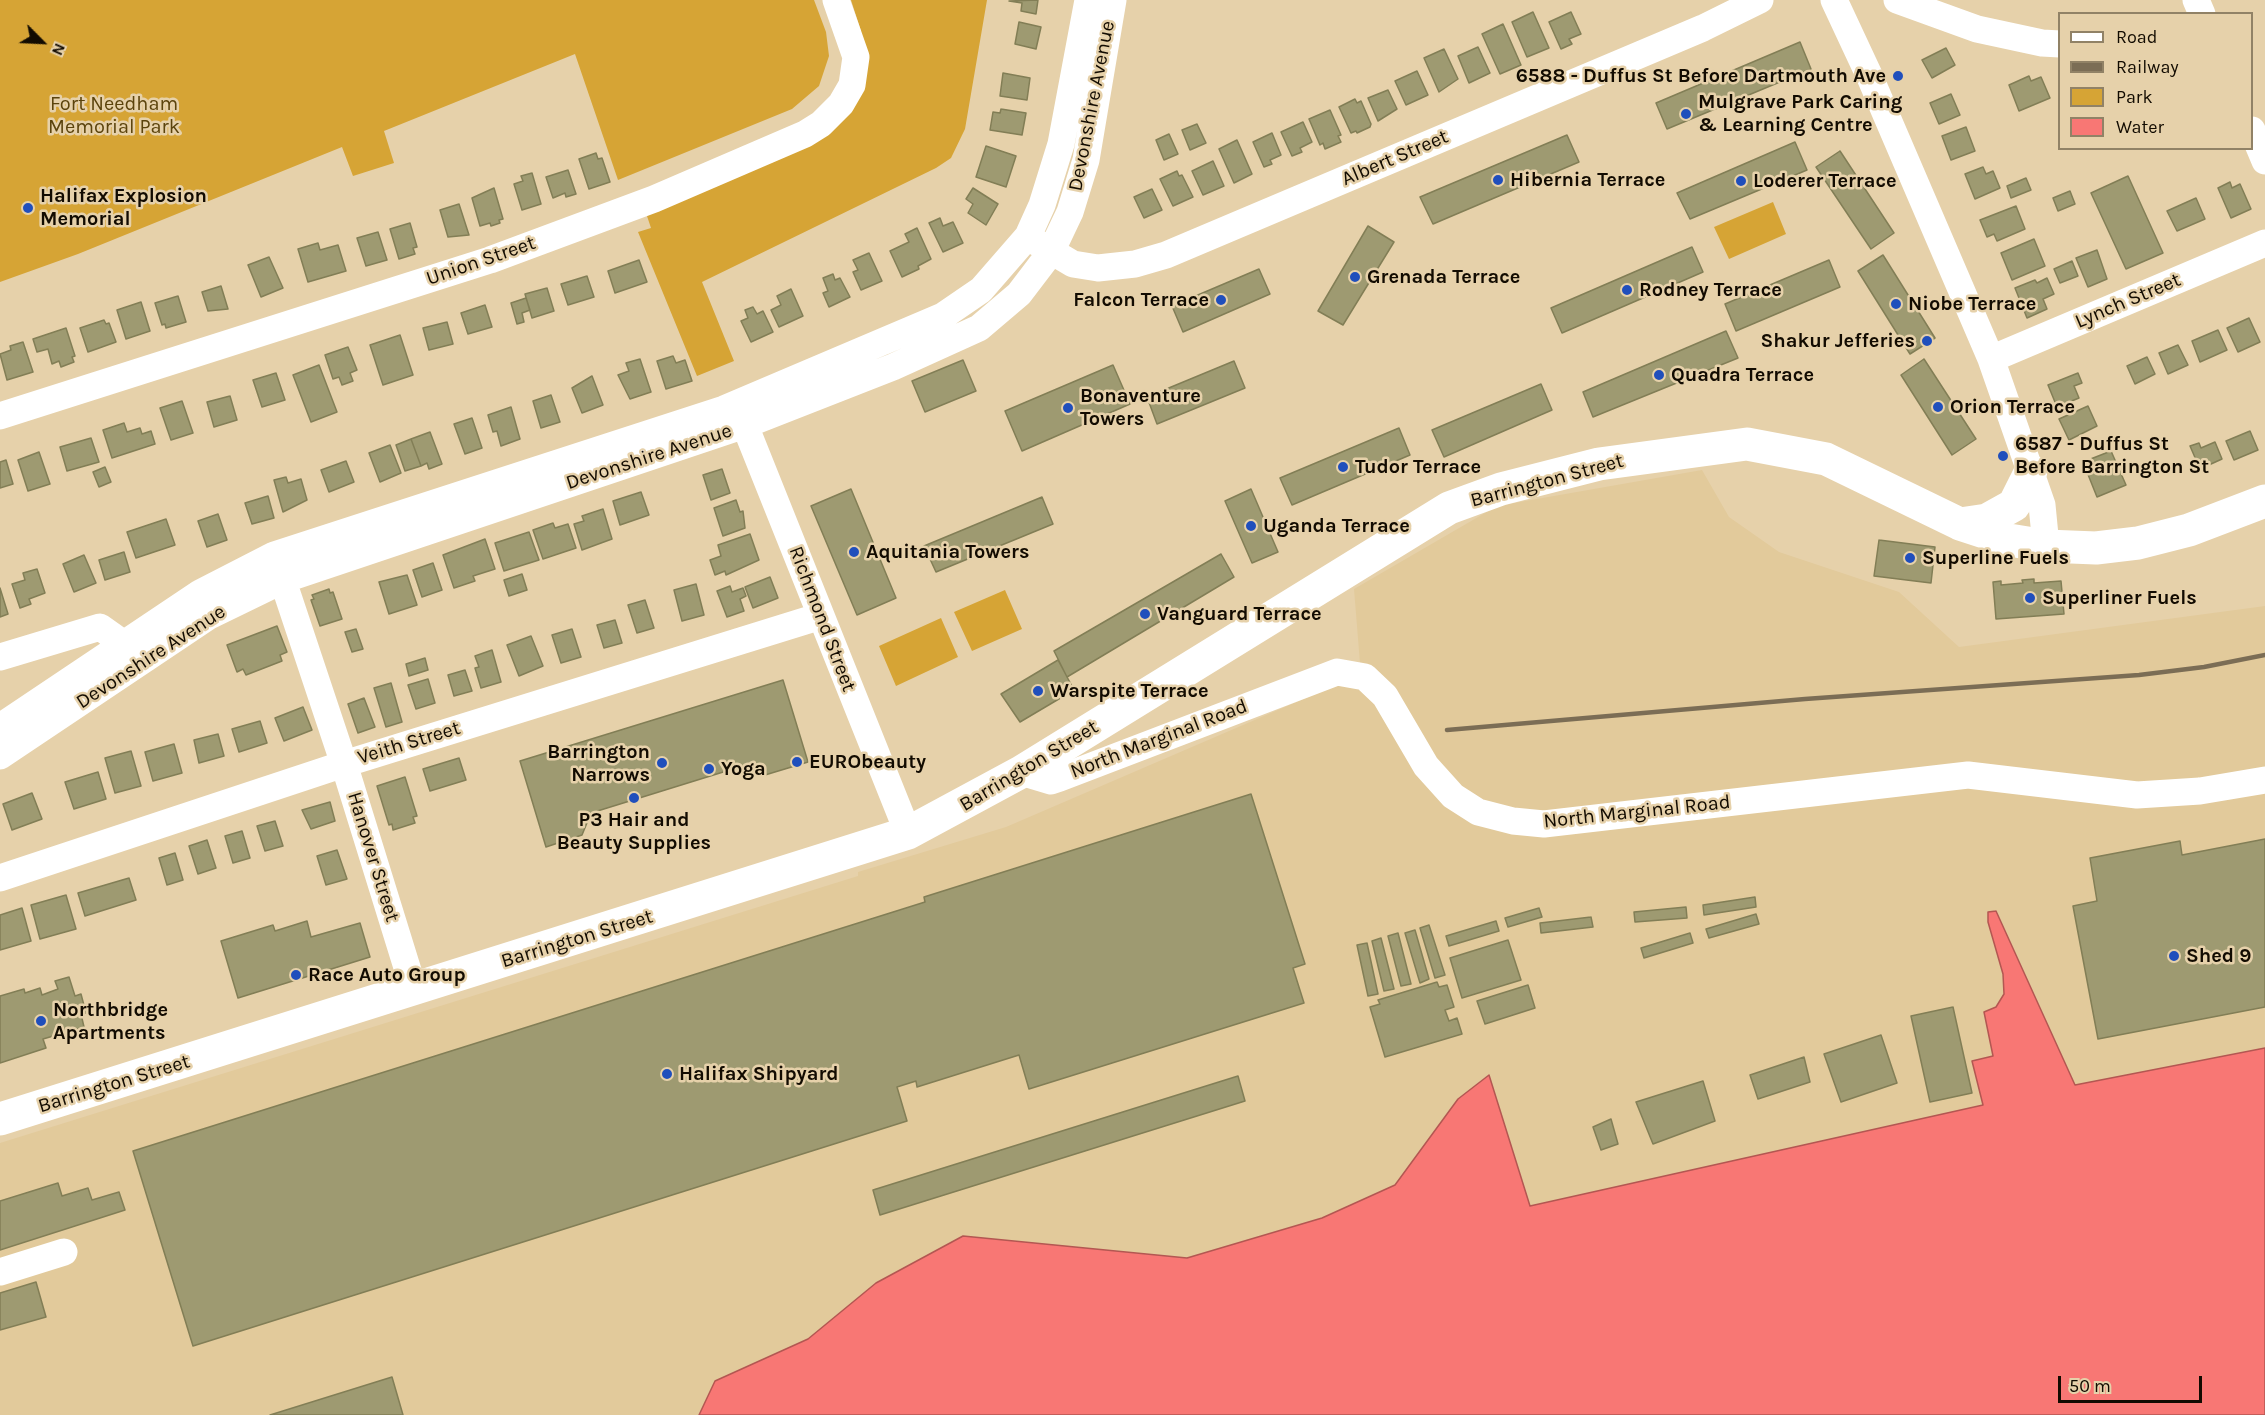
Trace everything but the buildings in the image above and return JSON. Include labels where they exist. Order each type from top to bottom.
[{"type":"main road","name":"Barrington Street","points":[[0,1119],[908,833],[1021,772],[1449,508],[1501,489],[1599,464],[1747,444],[1826,459],[1960,524],[2009,540],[2046,546],[2096,548],[2138,543],[2188,530],[2265,501]]},
{"type":"main road","points":[[1960,524],[1987,520],[2014,505],[2031,471]]},
{"type":"street","name":"Union Street","points":[[0,416],[490,260],[654,199],[805,134],[821,124],[841,104],[852,85],[856,57],[836,0]]},
{"type":"street","name":"Devonshire Avenue","points":[[0,727],[131,654],[283,580],[741,414],[943,316],[981,290],[1028,236],[1042,205],[1061,144],[1088,0]]},
{"type":"street","name":"Devonshire Avenue","points":[[0,756],[131,654],[200,593],[274,555],[893,367],[979,328],[1018,294],[1051,252],[1070,212],[1086,159],[1113,0]]},
{"type":"street","name":"Albert Street","points":[[1028,236],[1073,264],[1098,268],[1135,264],[1166,255],[1703,28],[1760,0]]},
{"type":"street","points":[[1834,0],[1869,75],[1991,359],[2042,506],[2046,546]]},
{"type":"street","points":[[1897,0],[1977,29],[2042,44],[2058,44]]},
{"type":"street","points":[[2253,132],[2265,161]]},
{"type":"street","name":"Lynch Street","points":[[1991,359],[2265,243]]},
{"type":"street","name":"Richmond Street","points":[[741,414],[908,833]]},
{"type":"street","name":"Hanover Street","points":[[274,555],[344,764],[414,990]]},
{"type":"street","name":"Veith Street","points":[[0,878],[344,764],[821,616]]},
{"type":"street","points":[[0,657],[100,627],[131,654]]},
{"type":"street","name":"North Marginal Road","points":[[1021,772],[1050,781],[1060,778],[1337,672],[1365,677],[1385,696],[1426,766],[1453,796],[1478,812],[1513,821],[1544,824],[1968,775],[2137,795],[2200,791],[2265,780]]},
{"type":"street","points":[[0,1272],[64,1252]]},
{"type":"shaded area","points":[[1702,470],[1729,517],[1779,552],[1899,592],[1959,647],[2265,606],[2265,1048],[2075,1085],[1997,912],[1988,922],[2003,974],[2004,994],[1996,1008],[1984,1012],[1993,1056],[1972,1061],[1984,1105],[1530,1206],[1488,1075],[1458,1099],[1395,1185],[1322,1218],[1187,1258],[963,1236],[876,1283],[808,1339],[715,1381],[699,1415],[0,1415],[0,1143],[858,876],[858,872],[1006,827],[1343,682],[1362,688],[1354,589],[1497,506]]},
{"type":"green space","name":"Fort Needham Memorial Park","points":[[0,0],[814,0],[826,32],[829,56],[819,86],[792,109],[618,180],[575,54],[384,131],[394,163],[353,176],[342,147],[78,254],[0,282]]},
{"type":"green space","points":[[851,0],[987,0],[965,129],[951,158],[936,168],[702,282],[734,361],[697,376],[638,232],[651,228],[645,210],[821,131],[861,31]]},
{"type":"green space","points":[[1773,202],[1786,234],[1729,259],[1714,227]]},
{"type":"green space","points":[[1005,590],[1022,629],[972,651],[954,612]]},
{"type":"green space","points":[[941,618],[958,657],[896,686],[879,646]]},
{"type":"water","points":[[1996,911],[2075,1085],[2265,1048],[2265,1415],[699,1415],[715,1381],[808,1339],[876,1283],[963,1236],[1187,1258],[1322,1218],[1395,1185],[1458,1099],[1489,1075],[1530,1206],[1983,1105],[1972,1061],[1993,1056],[1984,1012],[1996,1007],[2004,994],[2003,974],[1988,922],[1988,912]]},
{"type":"railway","points":[[1447,730],[1805,699],[2139,675],[2204,667],[2265,655]]},
{"type":"place","name":"6588 - Duffus St Before Dartmouth Ave","points":[[1898,76]]},
{"type":"place","name":"Mulgrave Park Caring & Learning Centre","points":[[1686,114]]},
{"type":"place","name":"Hibernia Terrace","points":[[1498,180]]},
{"type":"place","name":"Loderer Terrace","points":[[1741,181]]},
{"type":"place","name":"Halifax Explosion Memorial","points":[[28,208]]},
{"type":"place","name":"Grenada Terrace","points":[[1355,277]]},
{"type":"place","name":"Rodney Terrace","points":[[1627,290]]},
{"type":"place","name":"Falcon Terrace","points":[[1221,300]]},
{"type":"place","name":"Niobe Terrace","points":[[1896,304]]},
{"type":"place","name":"Shakur Jefferies","points":[[1927,341]]},
{"type":"place","name":"Quadra Terrace","points":[[1659,375]]},
{"type":"place","name":"Orion Terrace","points":[[1938,407]]},
{"type":"place","name":"Bonaventure Towers","points":[[1068,408]]},
{"type":"place","name":"6587 - Duffus St Before Barrington St","points":[[2003,456]]},
{"type":"place","name":"Tudor Terrace","points":[[1343,467]]},
{"type":"place","name":"Uganda Terrace","points":[[1251,526]]},
{"type":"place","name":"Aquitania Towers","points":[[854,552]]},
{"type":"place","name":"Superline Fuels","points":[[1910,558]]},
{"type":"place","name":"Superliner Fuels","points":[[2030,598]]},
{"type":"place","name":"Vanguard Terrace","points":[[1145,614]]},
{"type":"place","name":"Warspite Terrace","points":[[1038,691]]},
{"type":"place","name":"EURObeauty","points":[[797,762]]},
{"type":"place","name":"Barrington Narrows","points":[[662,763]]},
{"type":"place","name":"Yoga","points":[[709,769]]},
{"type":"place","name":"P3 Hair and Beauty Supplies","points":[[634,798]]},
{"type":"place","name":"Shed 9","points":[[2174,956]]},
{"type":"place","name":"Race Auto Group","points":[[296,975]]},
{"type":"place","name":"Northbridge Apartments","points":[[41,1021]]},
{"type":"place","name":"Halifax Shipyard","points":[[667,1074]]}]
